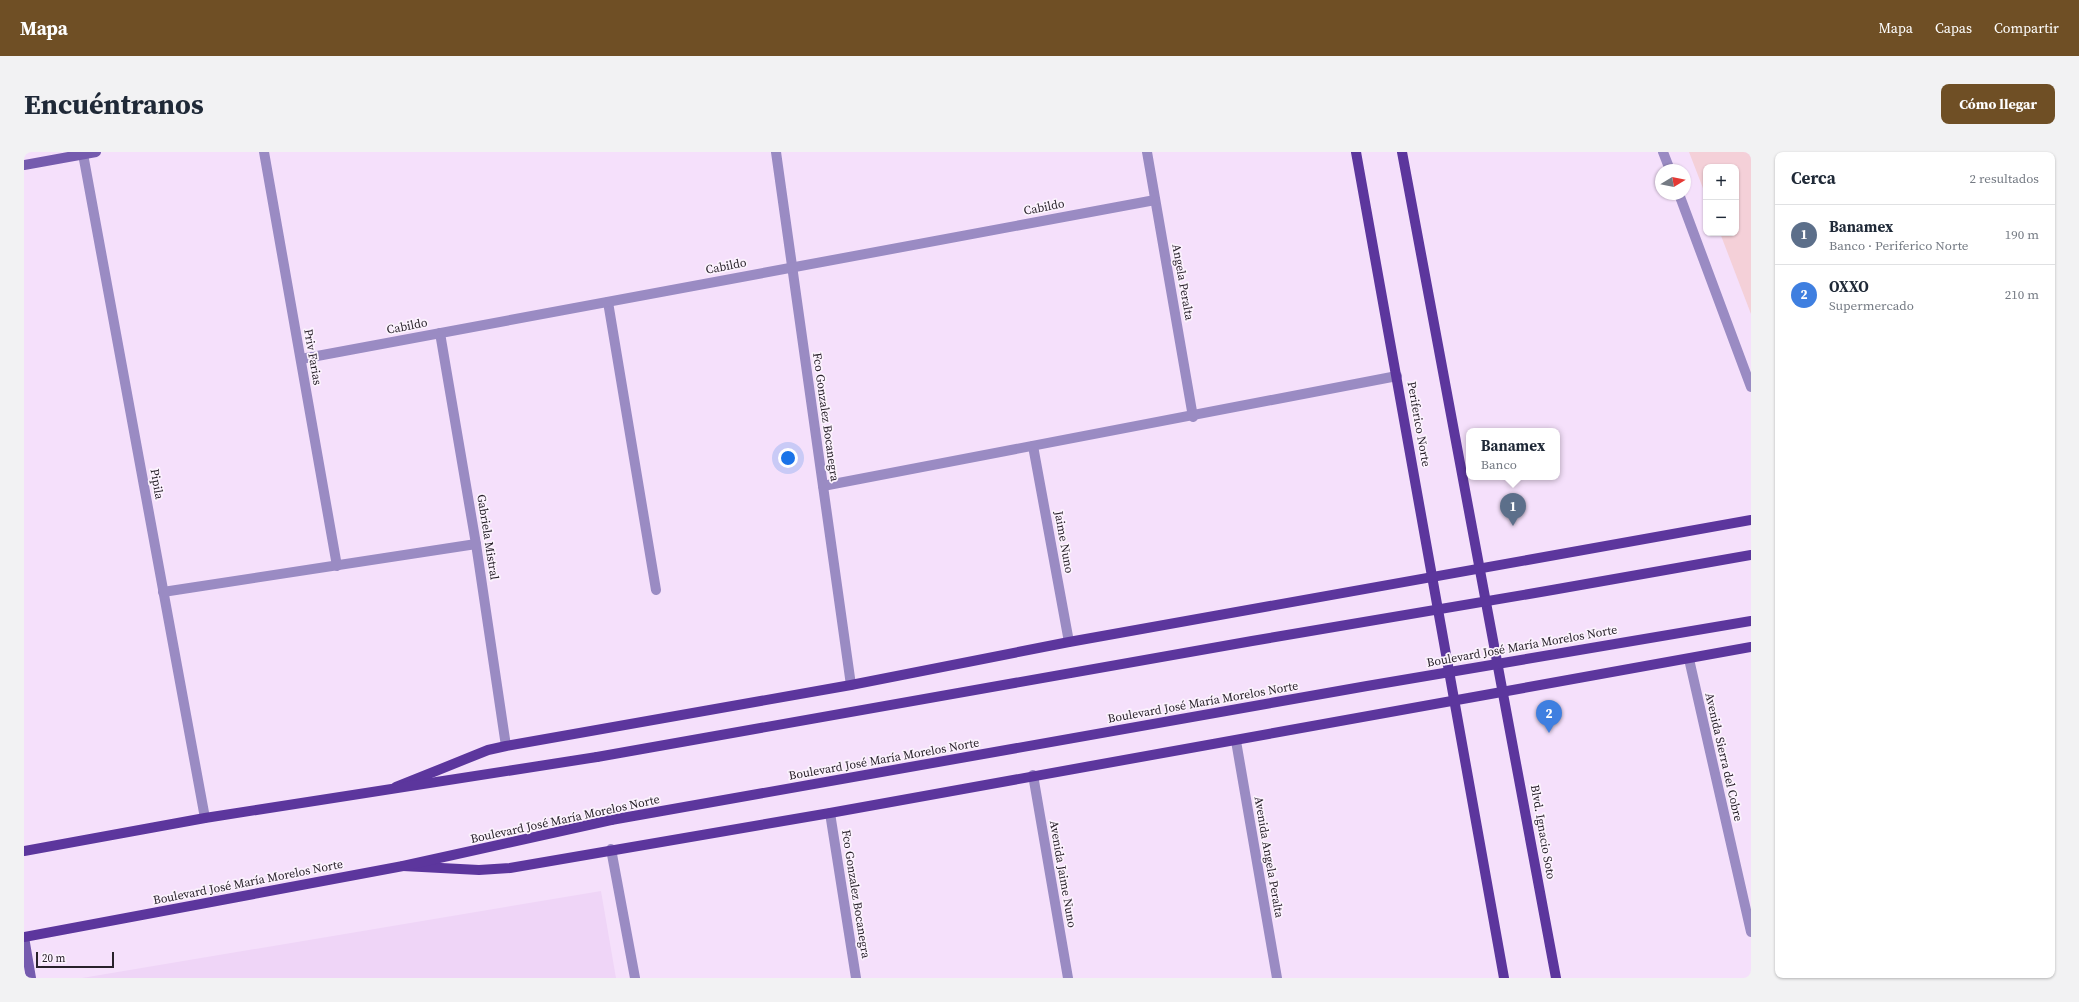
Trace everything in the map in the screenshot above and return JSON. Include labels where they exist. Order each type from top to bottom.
[{"type":"main road","name":"Periferico Norte","points":[[1356,152],[1455,701]]},
{"type":"main road","points":[[1402,152],[1504,691]]},
{"type":"main road","points":[[396,787],[488,750],[506,746],[851,685],[1069,642],[1481,567],[1751,520]]},
{"type":"main road","points":[[24,852],[205,818],[596,757],[875,710],[1250,642],[1555,591],[1751,555]]},
{"type":"main road","name":"Boulevard José María Morelos Norte","points":[[24,937],[403,866],[611,820],[1367,686],[1751,621]]},
{"type":"main road","points":[[403,866],[479,870],[510,868],[611,849],[830,813],[1033,775],[1236,741],[1751,647]]},
{"type":"main road","name":"Blvd. Ignacio Soto","points":[[1504,691],[1556,978]]},
{"type":"main road","points":[[1455,701],[1504,978]]},
{"type":"street","points":[[24,165],[96,152]]},
{"type":"street","name":"Priv Farias","points":[[264,152],[337,566]]},
{"type":"street","name":"Fco Gonzalez Bocanegra","points":[[776,152],[851,685]]},
{"type":"street","name":"Angela Peralta","points":[[1147,152],[1193,416]]},
{"type":"street","points":[[1663,152],[1668,164]]},
{"type":"street","name":"Pipila","points":[[84,154],[205,818]]},
{"type":"street","name":"Cabildo","points":[[301,359],[1155,200]]},
{"type":"street","points":[[1681,200],[1751,387]]},
{"type":"street","points":[[608,302],[656,590]]},
{"type":"street","name":"Gabriela Mistral","points":[[440,333],[476,544],[506,746]]},
{"type":"street","points":[[823,486],[1397,376]]},
{"type":"street","name":"Jaime Nuno","points":[[1033,446],[1069,642]]},
{"type":"street","points":[[163,592],[476,544]]},
{"type":"street","name":"Avenida Sierra del Cobre","points":[[1688,659],[1751,932]]},
{"type":"street","name":"Avenida Angela Peralta","points":[[1236,741],[1277,978]]},
{"type":"street","name":"Avenida Jaime Nuno","points":[[1033,775],[1068,978]]},
{"type":"street","name":"Fco Gonzalez Bocanegra","points":[[830,813],[856,978]]},
{"type":"street","points":[[611,849],[635,978]]},
{"type":"street","points":[[24,937],[31,978]]},
{"type":"shaded area","points":[[1689,152],[1751,152],[1751,314],[1721,236],[1739,236],[1739,164],[1703,164],[1703,188]]},
{"type":"shaded area","points":[[601,891],[616,978],[82,978]]},
{"type":"place","name":"Banamex","points":[[1513,526]]},
{"type":"place","name":"OXXO","points":[[1549,733]]}]
